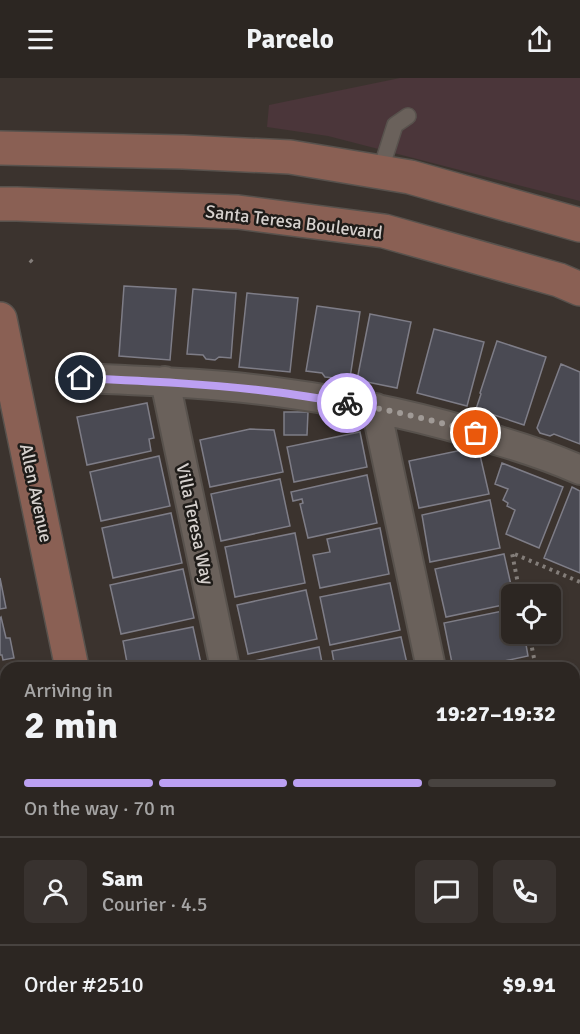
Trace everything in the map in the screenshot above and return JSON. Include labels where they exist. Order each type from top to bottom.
[{"type":"main road","points":[[0,148],[290,157],[410,177],[580,225]]},
{"type":"main road","name":"Santa Teresa Boulevard","points":[[0,204],[238,212],[384,231],[559,280],[580,289]]},
{"type":"main road","name":"Allen Avenue","points":[[0,319],[71,662]]},
{"type":"street","points":[[81,378],[165,381],[275,392],[376,408],[457,427],[552,458],[580,470]]},
{"type":"street","name":"Villa Teresa Way","points":[[165,381],[224,662]]},
{"type":"street","points":[[376,408],[430,662]]},
{"type":"lane","points":[[380,172],[395,125],[408,116]]},
{"type":"path","points":[[518,584],[512,553],[580,582]]},
{"type":"path","points":[[531,644],[535,662]]},
{"type":"shaded area","points":[[400,78],[580,78],[580,201],[328,136],[267,127],[269,105]]},
{"type":"building","points":[[124,286],[176,289],[170,360],[119,356]]},
{"type":"building","points":[[193,289],[236,293],[231,358],[219,357],[215,360],[206,359],[203,355],[187,354]]},
{"type":"building","points":[[247,293],[298,298],[290,372],[239,367]]},
{"type":"building","points":[[317,306],[360,312],[350,378],[325,377],[322,373],[306,371]]},
{"type":"building","points":[[370,314],[411,322],[397,388],[357,380]]},
{"type":"building","points":[[434,329],[484,342],[467,406],[417,393]]},
{"type":"building","points":[[497,341],[546,357],[524,425],[476,409]]},
{"type":"building","points":[[561,364],[580,372],[580,444],[554,434],[550,436],[540,433],[537,428]]},
{"type":"building","points":[[147,403],[154,438],[149,439],[151,451],[87,465],[77,417]]},
{"type":"building","points":[[284,412],[308,412],[307,435],[284,435]]},
{"type":"building","points":[[250,429],[274,430],[283,472],[210,487],[200,440]]},
{"type":"building","points":[[360,432],[367,467],[294,482],[287,447]]},
{"type":"building","points":[[462,450],[480,455],[489,494],[419,508],[409,461]]},
{"type":"building","points":[[159,456],[170,506],[101,521],[90,472]]},
{"type":"building","points":[[502,463],[563,487],[539,548],[506,534],[515,510],[507,506],[508,503],[503,500],[508,489],[495,484]]},
{"type":"building","points":[[367,475],[377,523],[308,538],[300,504],[303,503],[302,499],[293,501],[291,492]]},
{"type":"building","points":[[280,479],[290,526],[221,541],[211,494]]},
{"type":"building","points":[[572,487],[580,491],[580,573],[544,558]]},
{"type":"building","points":[[490,500],[500,548],[430,562],[422,515]]},
{"type":"building","points":[[171,513],[182,563],[113,578],[102,528]]},
{"type":"building","points":[[380,528],[389,574],[320,588],[313,555],[330,552],[327,539]]},
{"type":"building","points":[[295,533],[305,583],[235,597],[225,547]]},
{"type":"building","points":[[504,554],[511,584],[501,584],[501,605],[446,617],[435,569]]},
{"type":"building","points":[[183,569],[194,618],[121,634],[110,585]]},
{"type":"building","points":[[0,578],[6,608],[0,609]]},
{"type":"building","points":[[390,583],[400,630],[330,645],[320,597]]},
{"type":"building","points":[[306,590],[317,639],[248,654],[237,605]]},
{"type":"building","points":[[501,611],[501,644],[526,644],[528,656],[500,662],[452,662],[444,623]]},
{"type":"building","points":[[1,617],[6,638],[10,638],[14,658],[3,660],[0,655]]},
{"type":"building","points":[[193,627],[201,662],[127,662],[123,641]]},
{"type":"building","points":[[401,637],[407,662],[334,662],[332,651]]},
{"type":"building","points":[[319,647],[322,662],[249,662]]},
{"type":"way so far","points":[[347,403],[476,433]]},
{"type":"route","points":[[81,378],[165,381],[275,392],[347,403]]}]
